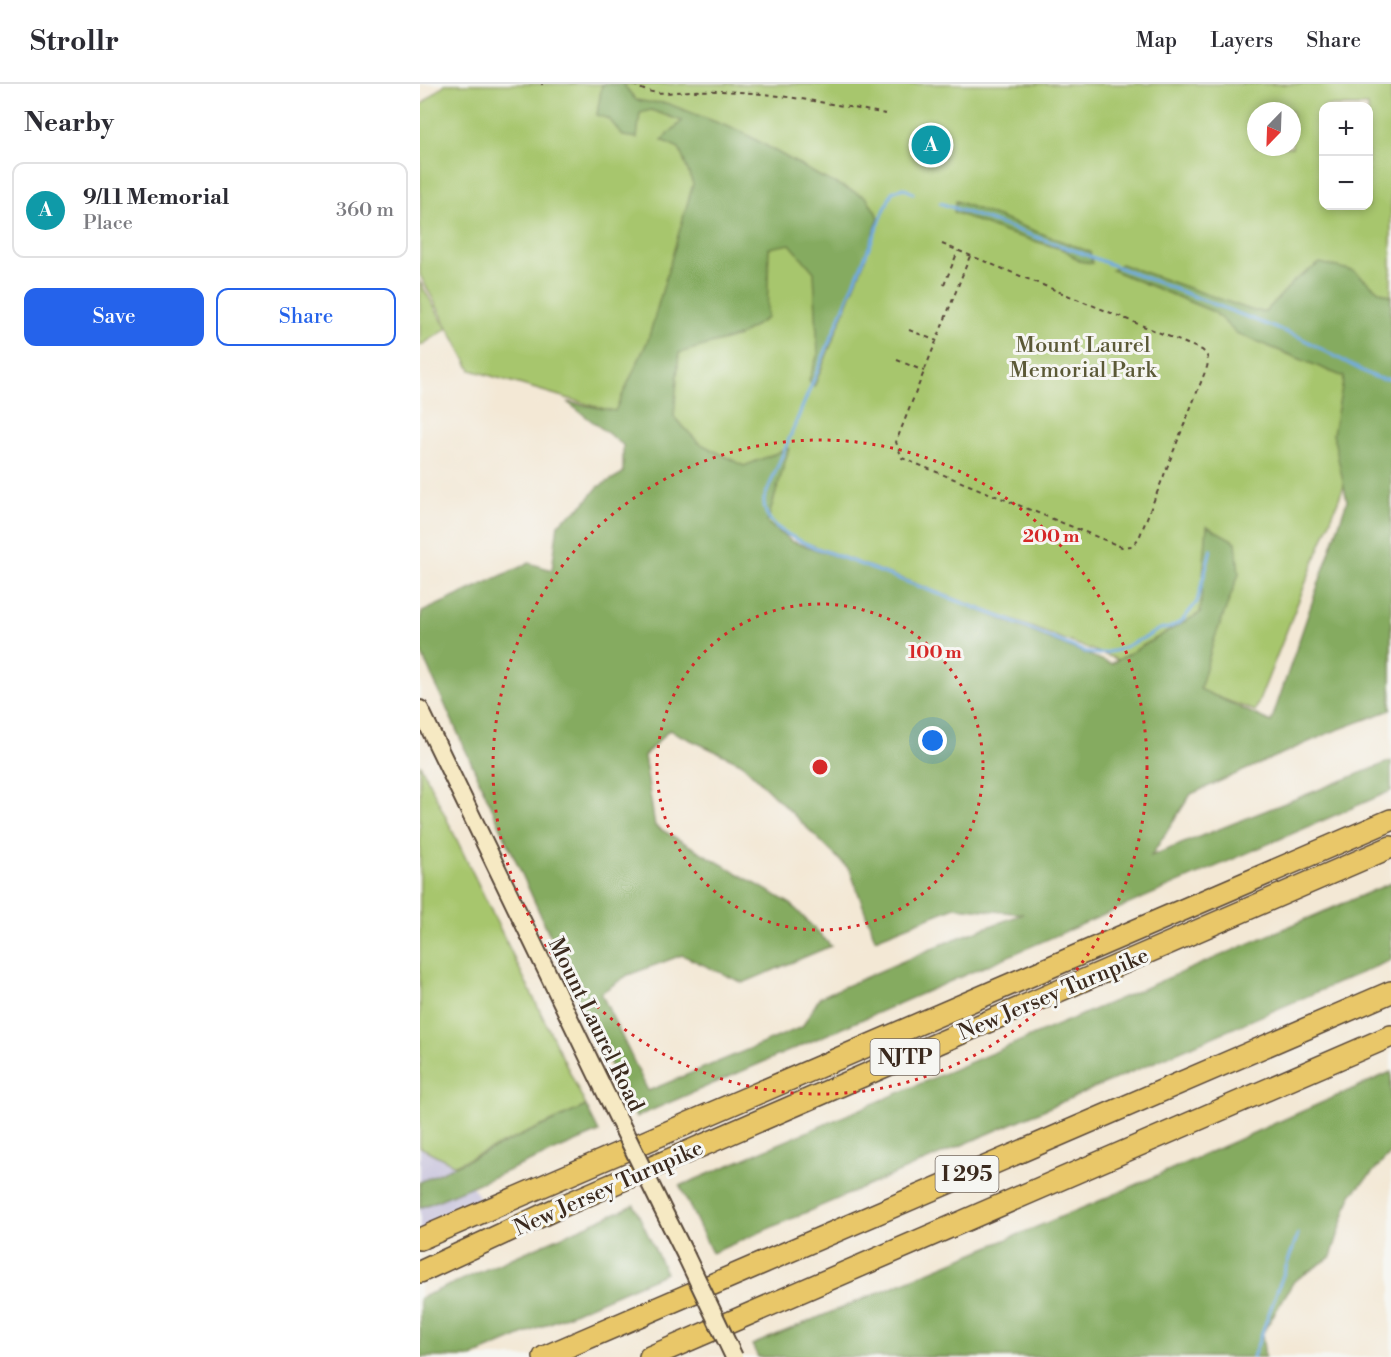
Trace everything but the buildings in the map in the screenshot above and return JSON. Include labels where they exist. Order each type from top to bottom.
[{"type":"highway","name":"New Jersey Turnpike","points":[[420,1239],[1391,820]]},
{"type":"highway","name":"New Jersey Turnpike","points":[[420,1272],[558,1208],[1391,847]]},
{"type":"highway","name":"I 295","points":[[544,1357],[1391,992]]},
{"type":"highway","name":"I 295","points":[[650,1357],[1391,1036]]},
{"type":"main road","name":"Mount Laurel Road","points":[[420,709],[735,1357]]},
{"type":"path","points":[[633,84],[653,93],[692,91],[786,96],[886,114]]},
{"type":"path","points":[[942,244],[1202,350],[1207,356],[1208,367],[1137,542],[1128,547],[1122,547],[902,458],[896,442],[970,256]]},
{"type":"path","points":[[944,285],[958,251]]},
{"type":"path","points":[[909,330],[937,341]]},
{"type":"path","points":[[897,360],[924,371]]},
{"type":"shaded area","points":[[420,1148],[460,1167],[487,1210],[420,1236]]},
{"type":"green space","name":"Mount Laurel Memorial Park","points":[[445,84],[1391,84],[1391,367],[1255,711],[753,523],[621,414],[471,370],[420,275],[420,106]]},
{"type":"green space","points":[[602,84],[623,84],[636,100],[666,103],[742,132],[821,177],[866,197],[879,217],[865,260],[814,387],[809,380],[818,354],[814,272],[790,244],[769,248],[767,318],[739,336],[679,353],[674,417],[699,443],[744,466],[789,448],[767,523],[791,541],[906,580],[1111,664],[1200,613],[1207,526],[1236,542],[1239,574],[1214,640],[1200,689],[1271,722],[1347,501],[1333,434],[1344,377],[1236,333],[1214,312],[1112,270],[1121,264],[1254,311],[1266,311],[1295,280],[1320,263],[1354,271],[1379,291],[1391,296],[1391,710],[1329,733],[1191,794],[1151,856],[1391,761],[1391,791],[636,1117],[582,1006],[420,650],[422,612],[529,563],[552,570],[558,524],[584,504],[598,487],[623,473],[623,445],[567,402],[615,411],[648,340],[693,184],[679,148],[662,140],[682,121],[651,110],[640,113],[637,138],[623,136],[609,119],[597,115]],"holes":[[[669,730],[741,763],[850,870],[875,939],[955,907],[1023,914],[952,940],[820,997],[802,1027],[648,1091],[601,993],[628,975],[682,955],[743,983],[831,946],[791,904],[655,826],[644,756]]]},
{"type":"green space","points":[[956,201],[1090,252],[1092,263],[1079,261],[1065,250],[1004,232],[954,212]]},
{"type":"green space","points":[[420,282],[447,329],[420,346]]},
{"type":"green space","points":[[420,764],[586,1106],[455,1165],[420,1147]]},
{"type":"green space","points":[[1391,883],[1391,960],[712,1253],[680,1186]]},
{"type":"green space","points":[[1391,1072],[1391,1153],[1351,1195],[1331,1257],[1294,1281],[1262,1334],[1265,1357],[758,1357],[752,1345],[1104,1199]]},
{"type":"green space","points":[[586,1106],[599,1132],[420,1208],[420,1182]]},
{"type":"green space","points":[[634,1205],[666,1273],[471,1357],[420,1357],[420,1298]]},
{"type":"waterway","points":[[913,193],[903,188],[892,192],[764,499],[768,517],[773,524],[788,535],[814,547],[1006,619],[1088,653],[1099,654],[1118,650],[1159,629],[1169,628],[1182,621],[1197,602],[1211,549]]},
{"type":"waterway","points":[[940,203],[1076,251],[1299,337],[1370,375],[1381,379],[1391,379]]},
{"type":"waterway","points":[[1253,1357],[1298,1234]]},
{"type":"place","name":"9/11 Memorial","points":[[931,145]]}]
